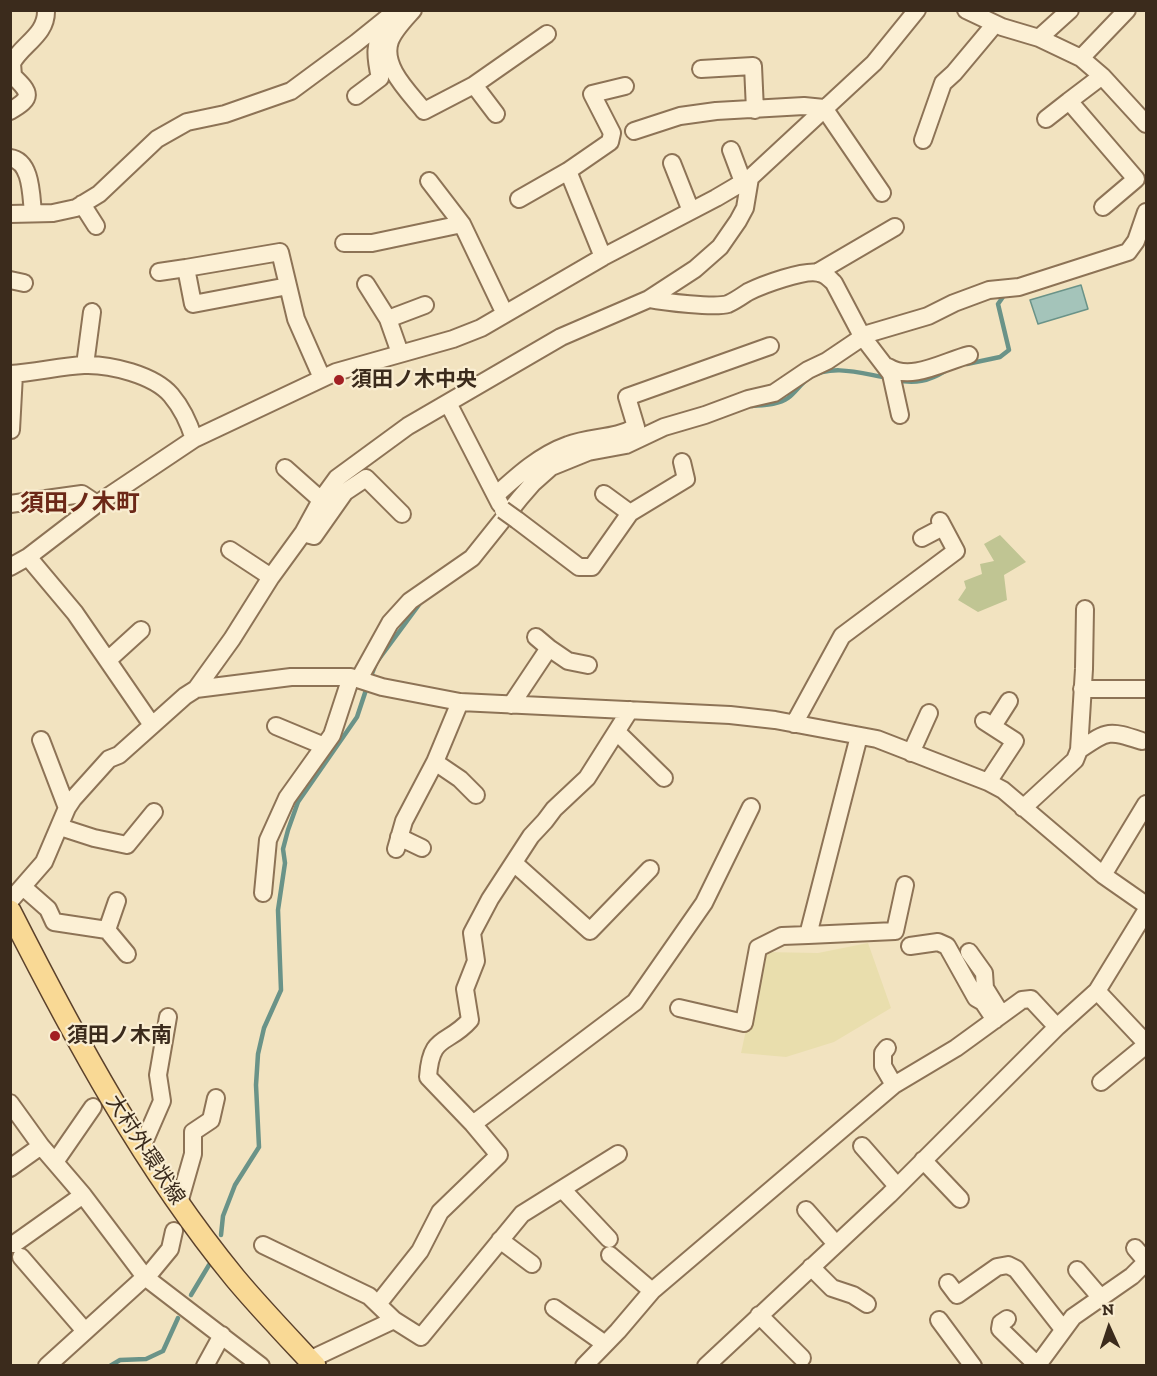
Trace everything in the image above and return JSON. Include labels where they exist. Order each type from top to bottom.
[{"type":"main road","name":"大村外環状線","points":[[10,911],[64,1018],[115,1105],[179,1203],[235,1278],[312,1363]]},
{"type":"street","points":[[10,111],[27,99],[26,89],[13,76],[12,63],[43,26],[46,20],[46,10]]},
{"type":"street","points":[[413,10],[390,42],[389,62],[397,77],[424,111],[474,85],[547,34]]},
{"type":"street","points":[[10,567],[28,557],[97,504],[194,439],[321,378],[453,339],[482,328],[603,257],[747,180],[874,63],[916,10]]},
{"type":"street","points":[[966,10],[995,24],[1039,38],[1081,58],[1102,76],[1146,124]]},
{"type":"street","points":[[1039,38],[1070,10]]},
{"type":"street","points":[[1081,58],[1127,10]]},
{"type":"street","points":[[356,96],[380,78],[376,58],[377,39],[392,15]]},
{"type":"street","points":[[10,214],[53,213],[76,208],[99,194],[157,139],[187,122],[225,114],[291,91],[392,15]]},
{"type":"street","points":[[923,140],[944,83],[995,24]]},
{"type":"street","points":[[701,69],[753,66],[755,110]]},
{"type":"street","points":[[1046,119],[1102,76]]},
{"type":"street","points":[[474,85],[496,114]]},
{"type":"street","points":[[519,199],[568,171],[610,142],[612,134],[592,94],[625,86]]},
{"type":"street","points":[[1069,101],[1136,179],[1103,207]]},
{"type":"street","points":[[634,131],[680,116],[716,111],[804,106],[824,108]]},
{"type":"street","points":[[824,108],[882,194]]},
{"type":"street","points":[[196,689],[303,533],[321,500],[337,478],[408,426],[561,337],[649,299],[695,269],[720,247],[745,208],[747,180],[731,150]]},
{"type":"street","points":[[10,158],[19,160],[24,166],[31,186],[33,213]]},
{"type":"street","points":[[672,163],[691,211]]},
{"type":"street","points":[[568,171],[603,257]]},
{"type":"street","points":[[429,181],[462,224],[505,314]]},
{"type":"street","points":[[82,204],[96,226]]},
{"type":"street","points":[[263,893],[268,840],[287,798],[332,735],[358,679],[386,630],[410,601],[472,558],[520,498],[551,467],[588,452],[626,445],[664,427],[748,399],[774,393],[808,370],[827,361],[862,336],[928,316],[989,290],[1018,287],[1128,252],[1136,241],[1146,212]]},
{"type":"street","points":[[344,243],[372,243],[462,224]]},
{"type":"street","points":[[649,299],[667,302],[727,304],[771,283],[818,272],[895,227]]},
{"type":"street","points":[[159,272],[280,252],[296,319],[321,378]]},
{"type":"street","points":[[186,268],[193,304],[288,286]]},
{"type":"street","points":[[818,272],[828,277],[834,284],[862,336],[891,376],[900,415]]},
{"type":"street","points":[[366,284],[388,320],[400,353]]},
{"type":"street","points":[[388,320],[425,305]]},
{"type":"street","points":[[85,365],[92,312]]},
{"type":"street","points":[[496,495],[521,473],[550,453],[569,444],[622,435],[636,427],[627,397],[770,346]]},
{"type":"street","points":[[891,376],[896,372],[926,370],[969,356]]},
{"type":"street","points":[[11,430],[12,374],[85,365],[130,372],[146,378],[169,393],[188,419],[194,439]]},
{"type":"street","points":[[448,403],[504,510],[579,567],[592,567],[630,513],[686,479],[682,462]]},
{"type":"street","points":[[285,468],[321,500]]},
{"type":"street","points":[[303,533],[314,536],[345,492],[366,478],[402,514]]},
{"type":"street","points":[[10,504],[82,494],[97,504]]},
{"type":"street","points":[[604,494],[630,513]]},
{"type":"street","points":[[794,723],[842,636],[956,550],[942,524],[922,538]]},
{"type":"street","points":[[230,550],[271,577]]},
{"type":"street","points":[[28,557],[75,613],[152,725]]},
{"type":"street","points":[[1023,808],[1075,760],[1079,750],[1085,609]]},
{"type":"street","points":[[108,660],[141,630]]},
{"type":"street","points":[[512,705],[543,642],[568,661],[588,665]]},
{"type":"street","points":[[10,901],[44,862],[67,808],[109,759],[119,755],[184,696],[196,689],[291,677],[358,679],[382,687],[460,702],[730,715],[794,723],[877,740],[988,782],[1003,790],[1103,875],[1146,905]]},
{"type":"street","points":[[1082,689],[1146,689]]},
{"type":"street","points":[[988,782],[1015,741],[988,724],[1009,701]]},
{"type":"street","points":[[422,848],[398,843],[404,821],[435,762],[460,702]]},
{"type":"street","points":[[378,1304],[420,1251],[440,1212],[499,1155],[428,1077],[431,1052],[442,1040],[475,1020],[465,989],[476,961],[472,933],[490,899],[531,836],[554,809],[587,778],[630,710]]},
{"type":"street","points":[[911,753],[929,713]]},
{"type":"street","points":[[276,726],[324,746]]},
{"type":"street","points":[[616,732],[664,778]]},
{"type":"street","points":[[1079,750],[1110,732],[1142,741]]},
{"type":"street","points":[[808,935],[859,736]]},
{"type":"street","points":[[41,740],[67,808]]},
{"type":"street","points":[[435,762],[460,778],[476,795]]},
{"type":"street","points":[[1103,875],[1146,804]]},
{"type":"street","points":[[473,1124],[635,1002],[704,903],[751,807]]},
{"type":"street","points":[[60,827],[94,838],[127,844],[154,812]]},
{"type":"street","points":[[514,863],[590,931],[650,868]]},
{"type":"street","points":[[23,887],[48,909],[54,922],[107,930],[127,954]]},
{"type":"street","points":[[679,1008],[744,1023],[758,948],[782,936],[895,931],[909,893]]},
{"type":"street","points":[[107,930],[117,901]]},
{"type":"street","points":[[706,1365],[897,1186],[1057,1027],[1097,991],[1146,911]]},
{"type":"street","points":[[910,946],[938,942],[947,946],[976,998],[999,1017]]},
{"type":"street","points":[[969,952],[984,973],[985,988],[999,1017]]},
{"type":"street","points":[[1097,991],[1146,1044],[1101,1082]]},
{"type":"street","points":[[584,1365],[652,1291],[894,1085],[956,1048],[1022,1000],[1031,999],[1057,1027]]},
{"type":"street","points":[[142,1147],[162,1101],[158,1075],[168,1017]]},
{"type":"street","points":[[887,1048],[883,1053],[883,1066],[894,1085]]},
{"type":"street","points":[[179,1203],[193,1154],[194,1132],[211,1120],[216,1098]]},
{"type":"street","points":[[10,1103],[41,1146],[83,1195],[146,1277],[261,1365]]},
{"type":"street","points":[[56,1162],[93,1107]]},
{"type":"street","points":[[10,1168],[41,1146]]},
{"type":"street","points":[[862,1146],[897,1186]]},
{"type":"street","points":[[263,1245],[369,1296],[394,1320],[421,1337],[522,1214],[618,1154]]},
{"type":"street","points":[[923,1160],[960,1199]]},
{"type":"street","points":[[562,1189],[610,1247],[652,1291]]},
{"type":"street","points":[[83,1195],[17,1250],[85,1330]]},
{"type":"street","points":[[806,1210],[836,1244]]},
{"type":"street","points":[[47,1365],[146,1277],[170,1249],[174,1231]]},
{"type":"street","points":[[500,1240],[532,1264]]},
{"type":"street","points":[[1007,1319],[1001,1323],[1000,1329],[1044,1363],[1063,1329],[1073,1317],[1132,1276],[1146,1262],[1136,1248]]},
{"type":"street","points":[[951,1294],[997,1267],[1008,1264],[1016,1269],[1063,1329]]},
{"type":"street","points":[[811,1267],[832,1288],[853,1295],[867,1304]]},
{"type":"street","points":[[1077,1270],[1101,1298]]},
{"type":"street","points":[[554,1308],[605,1344]]},
{"type":"street","points":[[759,1315],[802,1358]]},
{"type":"street","points":[[312,1363],[394,1320]]},
{"type":"street","points":[[939,1320],[973,1365]]},
{"type":"street","points":[[205,1365],[222,1335]]},
{"type":"shaded area","points":[[868,943],[891,1008],[834,1042],[786,1057],[741,1053],[763,952],[818,953]]},
{"type":"green space","points":[[1000,535],[1026,562],[1004,575],[1007,600],[978,612],[958,600],[966,588],[964,581],[982,574],[980,564],[994,561],[984,544]]},
{"type":"water","points":[[1081,285],[1088,309],[1038,324],[1030,300]]},
{"type":"waterway","points":[[967,364],[1000,357],[1009,350],[998,304],[1005,294]]},
{"type":"waterway","points":[[752,406],[780,402],[791,396],[809,378],[828,371],[848,371],[888,378]]},
{"type":"waterway","points":[[896,380],[922,381],[945,371]]},
{"type":"waterway","points":[[370,679],[376,663],[421,602]]},
{"type":"waterway","points":[[221,1235],[223,1216],[235,1185],[259,1147],[256,1085],[258,1054],[264,1028],[281,990],[278,910],[285,863],[283,849],[288,830],[298,802],[357,717],[367,687]]},
{"type":"waterway","points":[[191,1295],[209,1265]]},
{"type":"waterway","points":[[110,1366],[120,1360],[146,1359],[163,1351],[178,1318]]},
{"type":"place","name":"須田ノ木中央","points":[[339,380]]},
{"type":"place","name":"須田ノ木南","points":[[55,1036]]},
{"type":"district","name":"須田ノ木町","points":[[80,504]]}]
